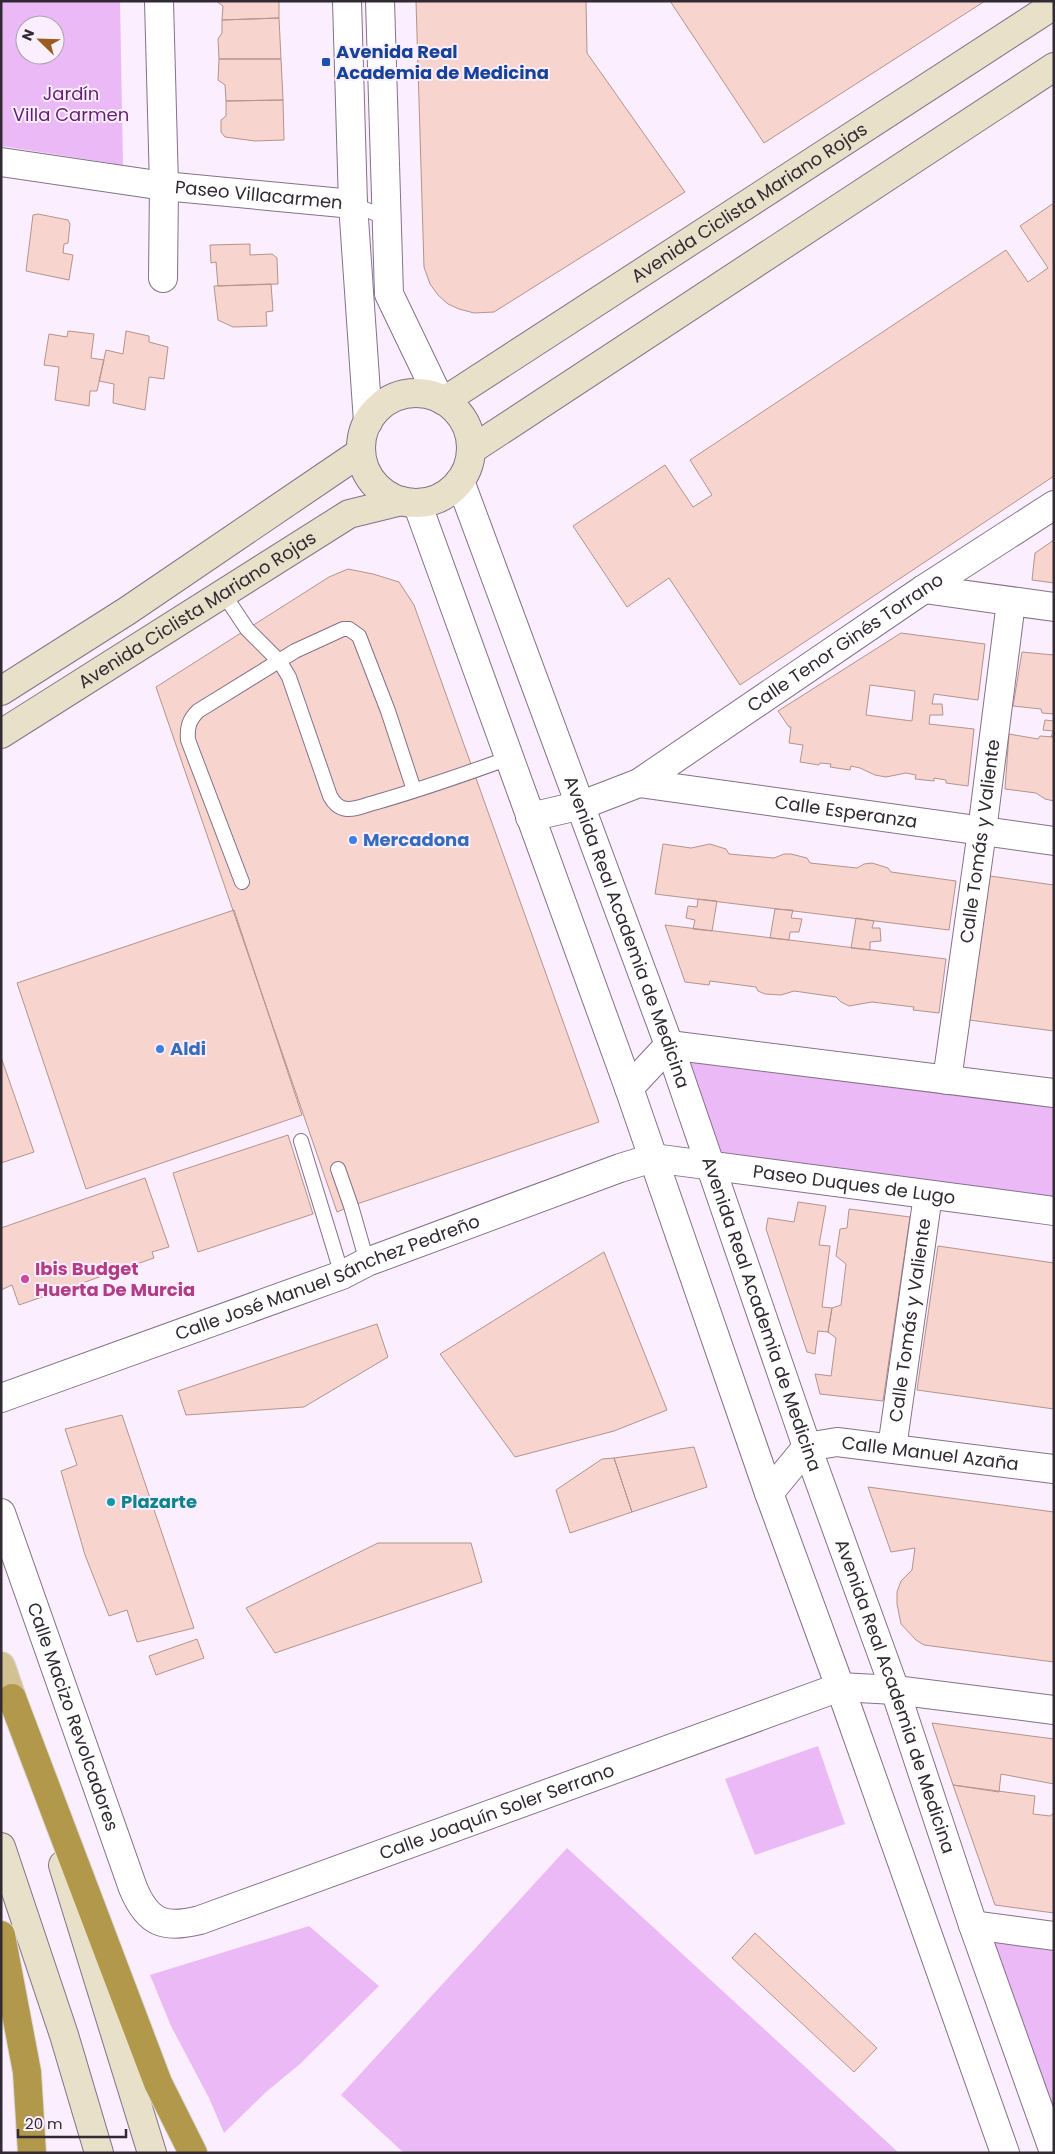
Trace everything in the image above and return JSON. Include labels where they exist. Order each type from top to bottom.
[{"type":"highway","points":[[12,1698],[158,2083],[193,2153]]},
{"type":"highway","points":[[1,1935],[27,2072],[32,2153]]},
{"type":"main road","name":"Avenida Ciclista Mariano Rojas","points":[[442,399],[1054,5]]},
{"type":"main road","points":[[471,450],[1054,67]]},
{"type":"main road","points":[[412,393],[426,394],[442,399],[455,410],[464,422],[469,435],[471,450],[468,466],[460,481],[448,493],[433,500],[409,502],[386,494],[373,483],[364,468],[361,452],[363,436],[368,422],[376,410],[386,401],[399,396],[412,393]]},
{"type":"main road","name":"Avenida Ciclista Mariano Rojas","points":[[1,691],[127,611],[361,452]]},
{"type":"main road","name":"Avenida Ciclista Mariano Rojas","points":[[1,734],[349,514],[409,502]]},
{"type":"main road","points":[[1,1666],[152,2153]]},
{"type":"main road","points":[[1,1847],[64,2035],[99,2153]]},
{"type":"street","name":"Paseo Villacarmen","points":[[159,1],[164,186],[163,278]]},
{"type":"street","points":[[347,1],[353,204],[368,422]]},
{"type":"street","points":[[380,1],[389,294],[442,399]]},
{"type":"street","name":"Paseo Villacarmen","points":[[1,162],[164,186],[353,204]]},
{"type":"street","name":"Avenida Real Academia de Medicina","points":[[460,481],[670,1045],[807,1447],[895,1690],[973,1925],[1054,2152]]},
{"type":"street","points":[[409,502],[509,758],[653,1158],[769,1493],[840,1687],[1005,2153]]},
{"type":"street","name":"Calle Tenor Ginés Torrano","points":[[530,817],[582,805],[639,783],[924,590],[1054,505]]},
{"type":"street","points":[[924,590],[1054,607]]},
{"type":"street","name":"Calle Tomás y Valiente","points":[[947,1080],[982,831],[1011,602]]},
{"type":"street","name":"Calle Esperanza","points":[[639,783],[1054,841]]},
{"type":"street","points":[[628,1088],[670,1045],[1054,1093]]},
{"type":"street","name":"Paseo Duques de Lugo","points":[[653,1158],[1054,1211]]},
{"type":"street","name":"Calle José Manuel Sánchez Pedreño","points":[[1,1398],[342,1275],[367,1262],[620,1168],[653,1158]]},
{"type":"street","name":"Calle Tomás y Valiente","points":[[892,1448],[928,1195]]},
{"type":"street","name":"Calle Manuel Azaña","points":[[807,1447],[837,1442],[1054,1469]]},
{"type":"street","points":[[769,1493],[807,1447]]},
{"type":"street","name":"Calle Macizo Revolcadores","points":[[1,1513],[133,1888],[139,1902],[152,1916]]},
{"type":"street","points":[[840,1687],[895,1690],[1054,1710]]},
{"type":"street","name":"Calle Joaquín Soler Serrano","points":[[152,1916],[169,1925],[181,1925],[200,1920],[840,1687]]},
{"type":"street","points":[[973,1925],[1054,1936]]},
{"type":"lane","points":[[353,204],[386,218]]},
{"type":"lane","points":[[223,593],[247,629],[280,662],[289,677],[330,796],[334,803],[341,808],[350,809],[414,790],[509,758]]},
{"type":"lane","points":[[242,882],[188,740],[187,729],[192,717],[198,711],[295,651],[343,629],[356,632],[388,711],[414,790]]},
{"type":"lane","points":[[301,1140],[342,1275]]},
{"type":"lane","points":[[338,1169],[367,1262]]},
{"type":"green space","name":"Jardín Villa Carmen","points":[[1,1],[120,1],[123,165],[1,146]]},
{"type":"green space","points":[[669,1045],[1054,1093],[1054,1211],[710,1166]]},
{"type":"green space","points":[[818,1746],[845,1824],[755,1855],[725,1779]]},
{"type":"green space","points":[[567,1848],[899,2153],[404,2153],[341,2095]]},
{"type":"green space","points":[[973,1925],[1054,1936],[1054,2152]]},
{"type":"green space","points":[[309,1926],[379,1986],[300,2064],[266,2092],[224,2133],[209,2098],[171,2026],[150,1975]]},
{"type":"building","points":[[216,1],[279,1],[279,18],[222,20],[223,6]]},
{"type":"building","points":[[416,1],[586,1],[587,53],[685,192],[494,312],[474,313],[448,304],[430,284],[424,267]]},
{"type":"building","points":[[670,1],[985,1],[764,143]]},
{"type":"building","points":[[279,18],[281,59],[219,59],[218,39],[222,33],[222,20]]},
{"type":"building","points":[[219,59],[281,59],[283,100],[226,101],[225,85],[218,80]]},
{"type":"building","points":[[283,100],[284,140],[255,141],[225,137],[221,132],[221,120],[226,116],[226,101]]},
{"type":"building","points":[[1054,203],[1054,476],[740,685],[669,578],[627,607],[573,526],[665,465],[693,507],[712,495],[690,460],[1006,250],[1028,282],[1048,268],[1020,226]]},
{"type":"building","points":[[38,214],[68,220],[70,224],[68,243],[64,244],[63,253],[73,255],[69,280],[26,271],[33,215]]},
{"type":"building","points":[[250,244],[250,255],[272,254],[277,258],[278,284],[218,286],[216,262],[211,263],[210,245]]},
{"type":"building","points":[[271,284],[273,311],[266,312],[267,326],[233,327],[218,320],[214,286]]},
{"type":"building","points":[[68,331],[94,334],[91,358],[104,360],[97,391],[90,391],[89,406],[55,400],[59,367],[44,365],[49,334],[67,337]]},
{"type":"building","points":[[126,331],[149,336],[149,342],[168,347],[164,379],[149,377],[145,410],[113,403],[114,384],[99,381],[106,350],[123,354]]},
{"type":"building","points":[[1054,540],[1054,583],[1032,580],[1035,553]]},
{"type":"building","name":"Mercadona","points":[[348,569],[399,582],[414,605],[599,1122],[337,1212],[156,687],[329,577]]},
{"type":"building","points":[[901,633],[985,644],[978,700],[934,694],[932,704],[942,704],[943,715],[930,715],[929,724],[974,729],[968,786],[946,783],[946,780],[934,778],[934,781],[915,779],[916,775],[906,773],[886,777],[851,766],[850,770],[830,767],[831,764],[820,763],[819,765],[800,762],[803,745],[789,743],[791,727],[789,727],[778,711]],"holes":[[[870,685],[915,691],[912,721],[866,715]]]},
{"type":"building","points":[[1022,652],[1054,655],[1054,714],[1042,713],[1041,709],[1013,706]]},
{"type":"building","points":[[1045,720],[1054,721],[1054,737],[1051,737],[1053,731],[1043,730]]},
{"type":"building","points":[[1009,734],[1038,739],[1040,736],[1054,737],[1054,801],[1045,799],[1036,793],[1005,789]]},
{"type":"building","points":[[663,844],[691,848],[710,844],[726,849],[729,854],[774,858],[784,854],[791,854],[807,858],[810,863],[857,868],[864,864],[872,863],[888,868],[891,872],[956,881],[949,930],[655,894]]},
{"type":"building","points":[[990,876],[1054,885],[1054,1031],[969,1020]]},
{"type":"building","points":[[698,899],[717,901],[712,931],[693,929],[695,920],[686,918],[688,906],[697,907]]},
{"type":"building","points":[[775,909],[793,910],[791,918],[802,919],[799,932],[790,932],[789,940],[770,938]]},
{"type":"building","name":"Aldi","points":[[234,910],[302,1115],[86,1189],[17,983]]},
{"type":"building","points":[[856,918],[874,921],[872,928],[880,928],[881,941],[870,942],[870,950],[851,948]]},
{"type":"building","points":[[665,925],[946,959],[939,1013],[913,1010],[914,1007],[872,1002],[849,1006],[836,997],[794,991],[781,995],[765,994],[758,991],[756,987],[710,981],[709,985],[685,982]]},
{"type":"building","points":[[1,1057],[34,1152],[1,1163]]},
{"type":"building","points":[[288,1135],[313,1214],[198,1252],[173,1173]]},
{"type":"building","points":[[145,1178],[169,1247],[152,1252],[154,1258],[19,1305],[12,1285],[1,1290],[1,1228]]},
{"type":"building","points":[[798,1202],[826,1206],[819,1245],[830,1246],[822,1307],[832,1308],[828,1332],[818,1331],[815,1354],[807,1352],[766,1229],[768,1218],[794,1222]]},
{"type":"building","points":[[849,1209],[910,1217],[883,1401],[820,1394],[815,1374],[831,1376],[836,1338],[828,1332],[832,1308],[841,1305],[846,1264],[836,1256],[840,1229],[847,1228]]},
{"type":"building","points":[[938,1246],[1054,1263],[1054,1409],[917,1390]]},
{"type":"building","points":[[604,1252],[667,1410],[614,1431],[515,1457],[440,1354]]},
{"type":"building","points":[[377,1324],[388,1357],[304,1407],[186,1415],[178,1391]]},
{"type":"building","name":"Plazarte","points":[[122,1415],[194,1628],[137,1642],[127,1610],[109,1616],[85,1555],[61,1471],[77,1465],[65,1429]]},
{"type":"building","points":[[694,1447],[707,1487],[632,1512],[614,1458]]},
{"type":"building","points":[[614,1458],[632,1512],[570,1533],[556,1490],[602,1459]]},
{"type":"building","points":[[868,1487],[1054,1512],[1054,1662],[924,1645],[916,1640],[901,1624],[897,1604],[897,1592],[901,1581],[912,1570],[915,1548],[891,1552]]},
{"type":"building","points":[[378,1543],[471,1543],[482,1582],[275,1653],[246,1608]]},
{"type":"building","points":[[197,1639],[204,1658],[156,1675],[149,1656]]},
{"type":"building","points":[[932,1723],[1054,1739],[1054,1784],[1001,1774],[999,1792],[953,1785]]},
{"type":"building","points":[[953,1785],[1035,1796],[1033,1814],[1050,1816],[1054,1813],[1054,1913],[995,1905]]},
{"type":"building","points":[[755,1933],[877,2048],[854,2072],[732,1958]]},
{"type":"place","name":"Avenida Real Academia de Medicina","points":[[326,62]]},
{"type":"place","name":"Mercadona","points":[[353,840]]},
{"type":"place","name":"Aldi","points":[[160,1049]]},
{"type":"place","name":"Ibis Budget Huerta De Murcia","points":[[25,1279]]},
{"type":"place","name":"Plazarte","points":[[111,1502]]}]
